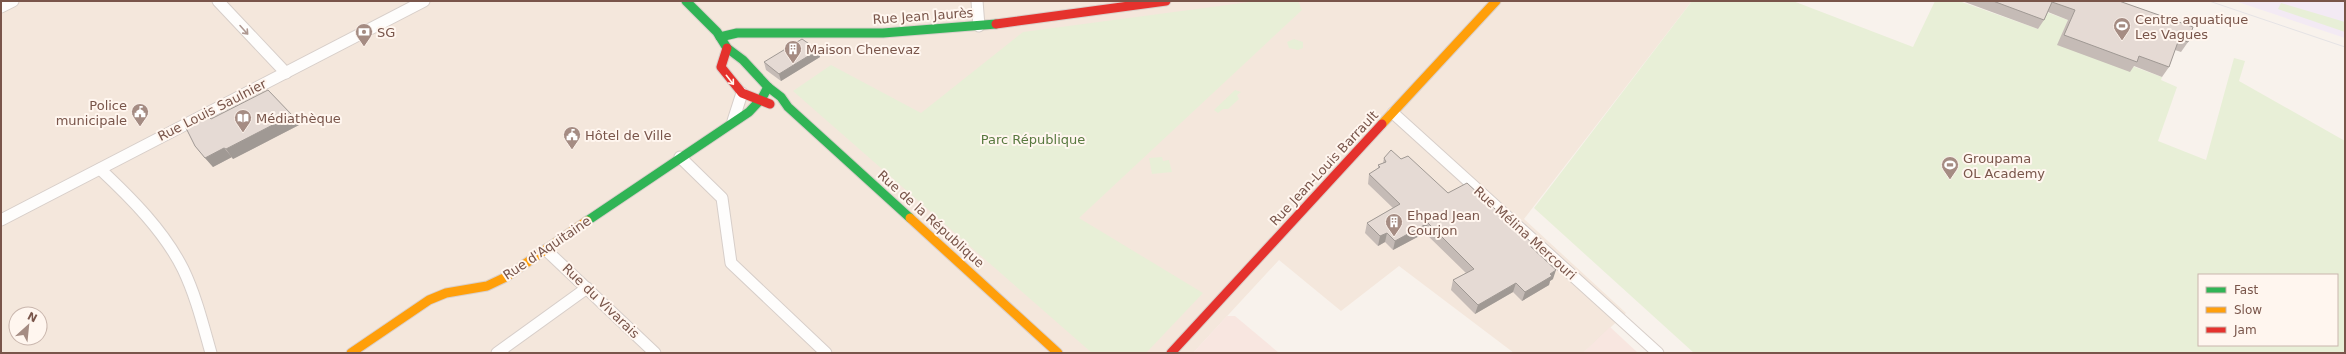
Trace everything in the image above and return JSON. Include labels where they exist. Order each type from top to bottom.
[{"type":"main road","name":"Rue de la République","points":[[686,1],[720,37],[727,48],[743,60],[768,87],[781,97],[786,104],[1058,353]]},
{"type":"main road","name":"Rue Jean Jaurès","points":[[720,37],[737,33],[883,33],[979,26],[1166,1]]},
{"type":"main road","name":"Rue Jean-Louis Barrault","points":[[1171,353],[1496,1]]},
{"type":"main road","name":"Rue Jean Jaurès","points":[[727,48],[753,34]]},
{"type":"main road","points":[[727,48],[722,59],[721,68],[742,93],[759,101],[786,104]]},
{"type":"main road","points":[[721,68],[731,61],[743,60]]},
{"type":"main road","name":"Rue d'Aquitaine","points":[[351,353],[430,300],[446,293],[487,286],[506,277],[680,157],[733,122],[746,116],[759,101],[768,87]]},
{"type":"street","points":[[1,7],[13,1]]},
{"type":"street","points":[[218,1],[286,73]]},
{"type":"street","name":"Rue Louis Saulnier","points":[[1,220],[424,1]]},
{"type":"street","points":[[977,1],[979,26]]},
{"type":"street","points":[[733,122],[742,93]]},
{"type":"street","name":"Rue Mélina Mercouri","points":[[1393,113],[1658,353]]},
{"type":"street","points":[[680,157],[722,198],[731,263],[826,353]]},
{"type":"street","points":[[100,169],[143,212],[178,260],[196,306],[211,353]]},
{"type":"street","name":"Rue du Vivarais","points":[[546,250],[655,353]]},
{"type":"street","points":[[497,353],[587,288]]},
{"type":"shaded area","points":[[1,1],[1692,1],[1524,219],[1626,313],[1583,353],[1514,353],[1399,266],[1341,311],[1279,260],[1193,353],[1,353]]},
{"type":"shaded area","points":[[2238,1],[2345,1],[2345,38],[2238,2]]},
{"type":"shaded area","points":[[1227,316],[1235,316],[1279,353],[1193,353]]},
{"type":"shaded area","points":[[1610,327],[1638,353],[1583,353]]},
{"type":"green space","name":"Parc République","points":[[1257,1],[1298,1],[1302,10],[1079,218],[1203,293],[1146,353],[1092,353],[793,91],[831,65],[921,113],[1023,32]]},
{"type":"green space","name":"Groupama OL Academy","points":[[1692,1],[1793,1],[1913,47],[1935,1],[1959,1],[2038,29],[2046,12],[2068,20],[2058,45],[2132,66],[2162,77],[2161,80],[2177,87],[2158,141],[2206,160],[2234,58],[2245,61],[2239,81],[2345,141],[2345,353],[1694,353],[1534,208]]},
{"type":"green space","points":[[2281,3],[2345,22],[2345,32],[2278,9]]},
{"type":"green space","points":[[1294,39],[1303,42],[1303,48],[1298,50],[1289,48],[1287,42]]},
{"type":"green space","points":[[1235,90],[1241,92],[1237,95],[1239,99],[1228,109],[1223,109],[1218,113],[1214,110]]},
{"type":"green space","points":[[1162,157],[1163,161],[1169,160],[1172,172],[1152,174],[1149,158]]},
{"type":"building","name":"Centre aquatique Les Vagues","points":[[1993,1],[2119,1],[2193,27],[2188,42],[2179,39],[2169,67],[2139,56],[2137,62],[2064,35],[2075,10],[2052,2],[2044,20]]},
{"type":"building","points":[[802,39],[818,50],[779,74],[764,62]]},
{"type":"building","name":"Médiathèque","points":[[268,90],[292,115],[226,149],[224,148],[205,158],[195,146],[186,128],[209,117],[211,119]]},
{"type":"building","name":"Ehpad Jean Courjon","points":[[1391,150],[1401,159],[1408,156],[1448,193],[1467,183],[1533,244],[1530,246],[1556,270],[1550,274],[1552,276],[1525,292],[1516,283],[1478,305],[1453,280],[1474,269],[1428,223],[1395,241],[1387,233],[1380,236],[1367,223],[1400,204],[1369,174],[1380,167],[1378,165],[1386,162],[1384,158]]},
{"type":"tram line","points":[[2209,1],[2345,47]]},
{"type":"traffic: fast","points":[[686,1],[717,32],[727,48],[743,60],[768,87],[781,97],[788,107],[910,218]]},
{"type":"traffic: fast","points":[[720,37],[737,33],[883,33],[996,24]]},
{"type":"traffic: fast","points":[[587,221],[749,112],[762,98],[768,87]]},
{"type":"traffic: slow","points":[[1382,124],[1496,1]]},
{"type":"traffic: slow","points":[[910,218],[1058,353]]},
{"type":"traffic: slow","points":[[351,353],[429,300],[446,293],[487,286],[506,277],[587,221]]},
{"type":"traffic: jam","points":[[996,24],[1166,1]]},
{"type":"traffic: jam","points":[[727,48],[721,67],[742,93],[770,104]]},
{"type":"traffic: jam","points":[[1171,353],[1382,124]]},
{"type":"place","name":"Centre aquatique Les Vagues","points":[[2122,41]]},
{"type":"place","name":"SG","points":[[364,47]]},
{"type":"place","name":"Maison Chenevaz","points":[[793,64]]},
{"type":"place","name":"Police municipale","points":[[140,127]]},
{"type":"place","name":"Médiathèque","points":[[243,133]]},
{"type":"place","name":"Hôtel de Ville","points":[[572,150]]},
{"type":"place","name":"Groupama OL Academy","points":[[1950,180]]},
{"type":"place","name":"Ehpad Jean Courjon","points":[[1394,237]]}]
